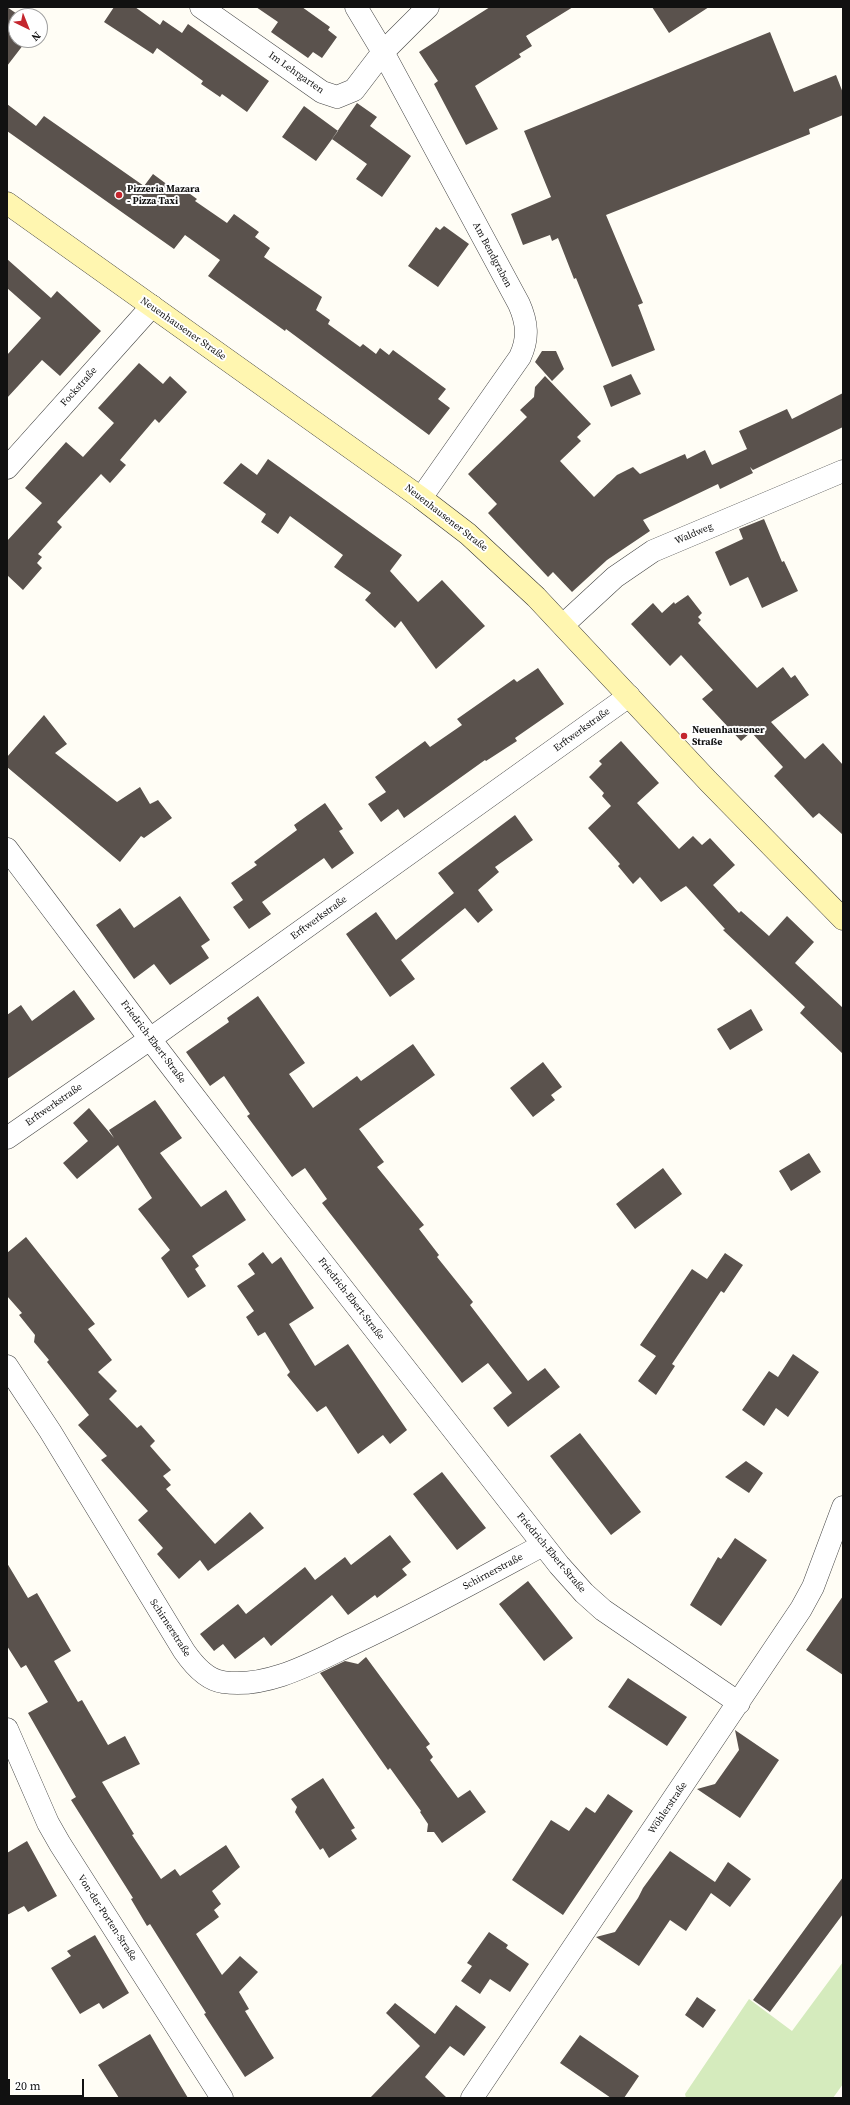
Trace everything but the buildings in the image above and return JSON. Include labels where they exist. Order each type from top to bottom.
[{"type":"main road","name":"Neuenhausener Straße","points":[[7,203],[421,498],[491,553],[563,625],[719,792],[843,919]]},
{"type":"street","name":"Im Lehrgarten","points":[[201,7],[322,92],[332,97],[346,95],[354,90],[383,52]]},
{"type":"street","name":"Am Bendgraben","points":[[356,7],[383,52],[519,304],[524,316],[526,330],[526,341],[520,357],[421,498]]},
{"type":"street","points":[[383,52],[428,7]]},
{"type":"street","name":"Fockstraße","points":[[7,468],[152,306]]},
{"type":"street","name":"Waldweg","points":[[563,625],[615,577],[653,551],[843,471]]},
{"type":"street","name":"Erftwerkstraße","points":[[7,1138],[150,1039],[629,696]]},
{"type":"street","name":"Friedrich-Ebert-Straße","points":[[7,849],[150,1039],[543,1545],[584,1593],[603,1610],[739,1703]]},
{"type":"street","name":"Schirnerstraße","points":[[7,1366],[50,1432],[184,1651],[200,1669],[221,1682],[255,1682],[317,1660],[424,1608],[543,1545]]},
{"type":"street","name":"Wöhlerstraße","points":[[472,2098],[801,1609],[813,1587],[843,1507]]},
{"type":"street","name":"Von-der-Porten-Straße","points":[[7,1730],[48,1823],[60,1844],[222,2098]]},
{"type":"green space","points":[[843,1962],[843,2084],[833,2098],[686,2098],[685,2094],[749,1999],[792,2031]]},
{"type":"place","name":"Pizzeria Mazara - Pizza Taxi","points":[[119,195]]},
{"type":"place","name":"Neuenhausener Straße","points":[[684,736]]}]
